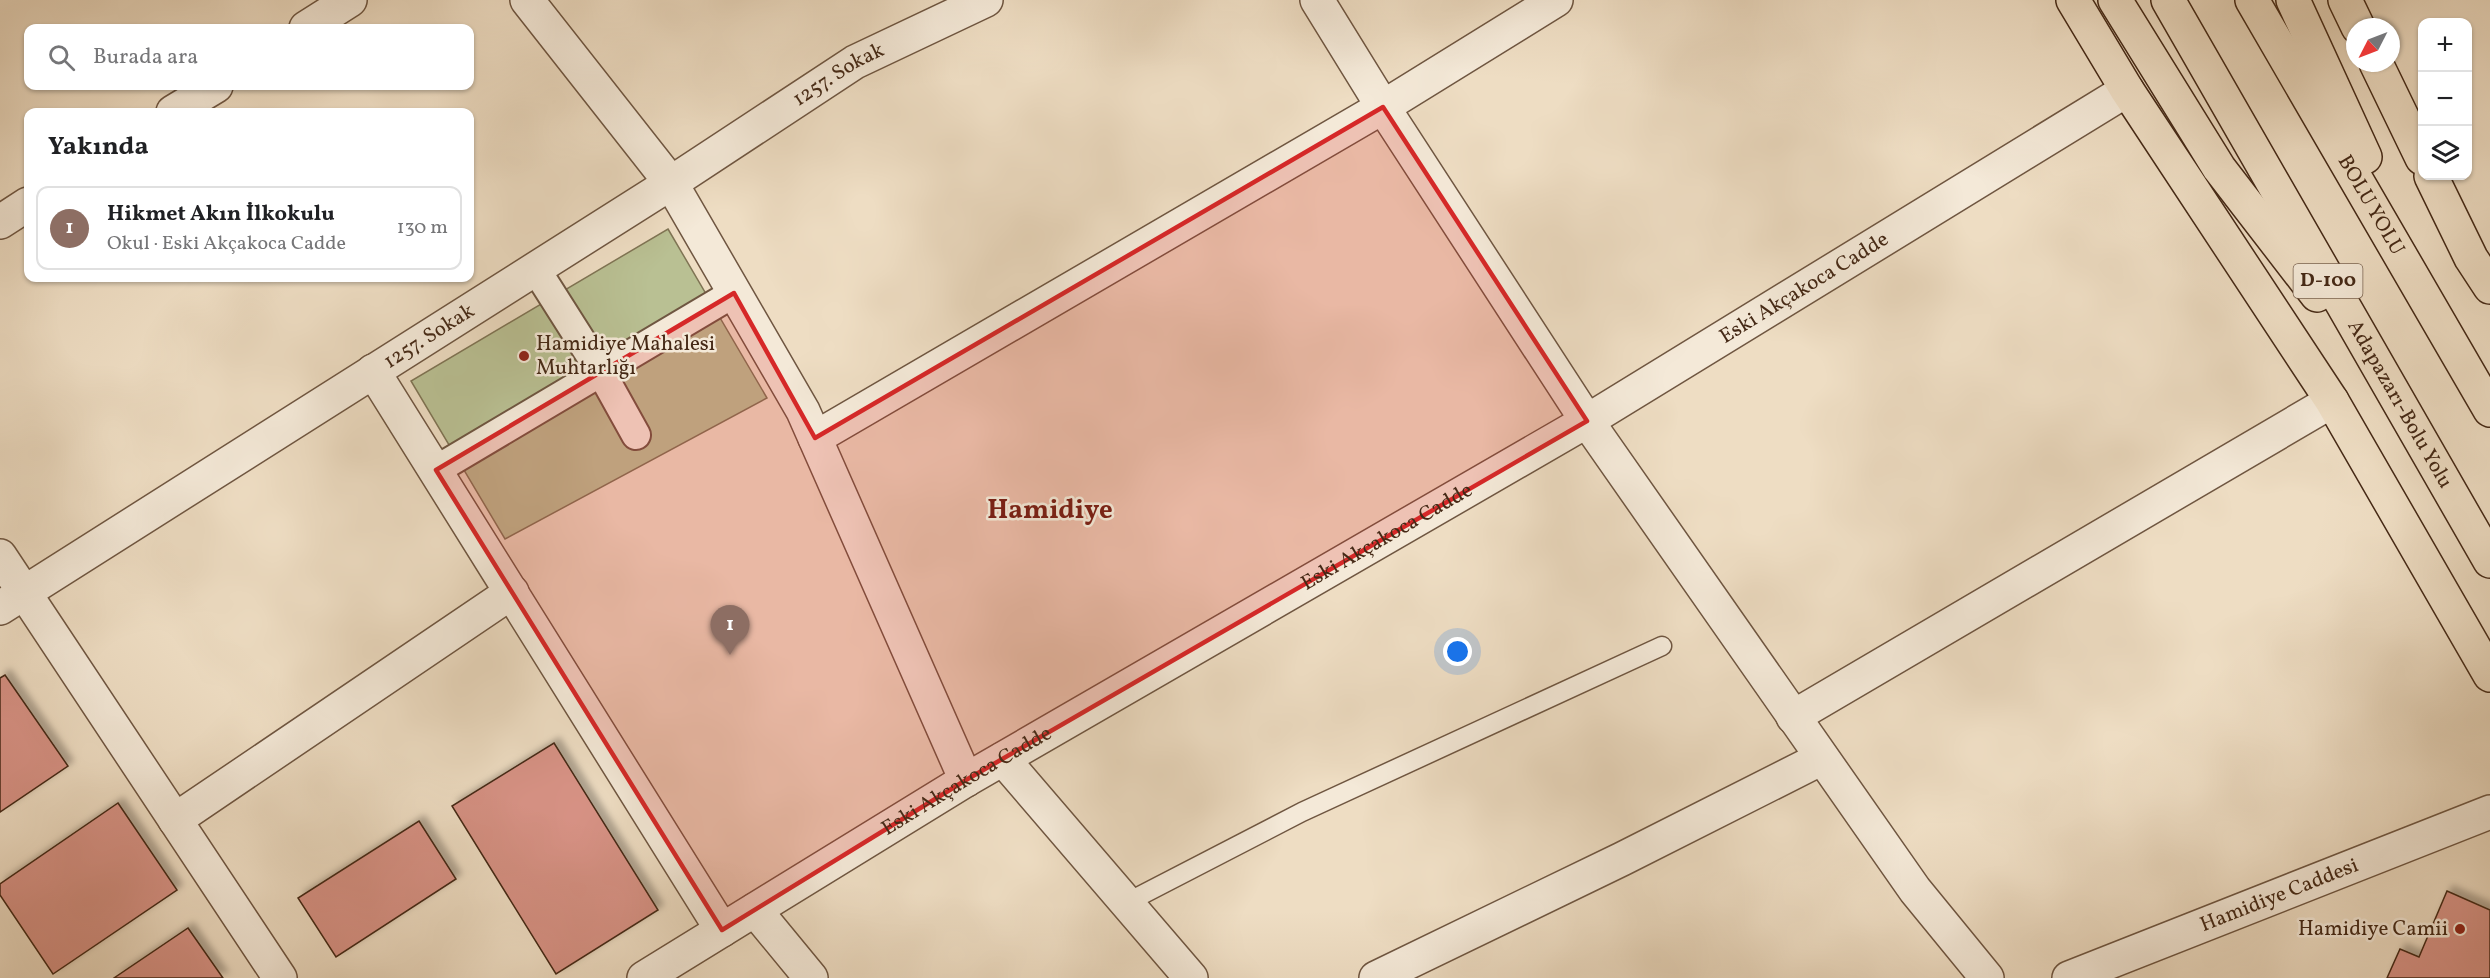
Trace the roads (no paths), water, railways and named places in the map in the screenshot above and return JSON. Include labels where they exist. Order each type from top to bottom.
[{"type":"highway","points":[[2073,0],[2127,90],[2332,401],[2490,675]]},
{"type":"highway","points":[[2115,0],[2220,168],[2395,397]]},
{"type":"highway","name":"Adapazarı-Bolu Yolu","points":[[2168,0],[2490,561]]},
{"type":"highway","name":"BOLU YOLU","points":[[2252,0],[2490,410]]},
{"type":"highway","points":[[2293,0],[2438,320]]},
{"type":"highway","points":[[2345,0],[2354,18]]},
{"type":"highway","points":[[2380,72],[2418,150]]},
{"type":"highway","points":[[2434,180],[2481,252],[2490,287]]},
{"type":"street","points":[[312,24],[351,0]]},
{"type":"street","points":[[527,0],[670,183],[803,411],[966,780]]},
{"type":"street","name":"1257. Sokak","points":[[12,600],[670,183],[855,62],[986,0]]},
{"type":"street","points":[[1317,0],[1383,107],[1587,421],[1915,890],[1987,978]]},
{"type":"street","points":[[815,438],[1383,107],[1556,0]]},
{"type":"street","points":[[180,108],[209,90]]},
{"type":"street","name":"Eski Akçakoca Cadde","points":[[644,978],[966,780],[1587,421],[2127,90]]},
{"type":"street","points":[[0,222],[24,207]]},
{"type":"street","points":[[535,268],[601,372],[636,435]]},
{"type":"street","points":[[436,470],[734,293]]},
{"type":"street","points":[[374,371],[722,930]]},
{"type":"street","points":[[1793,717],[2332,401]]},
{"type":"street","points":[[0,556],[12,600],[175,820],[280,978]]},
{"type":"street","points":[[175,820],[512,592]]},
{"type":"street","points":[[1376,978],[1622,859],[1822,758]]},
{"type":"street","points":[[1003,759],[1191,978]]},
{"type":"street","name":"Hamidiye Caddesi","points":[[2069,978],[2490,812]]},
{"type":"street","points":[[754,910],[811,978]]},
{"type":"lane","points":[[1126,903],[1302,812],[1662,646]]},
{"type":"place","name":"Hamidiye Mahalesi Muhtarlığı","points":[[524,356]]},
{"type":"place","name":"Hikmet Akın İlkokulu","points":[[730,655]]},
{"type":"place","name":"Hamidiye Camii","points":[[2460,929]]},
{"type":"district","name":"Hamidiye","points":[[1050,511]]}]
